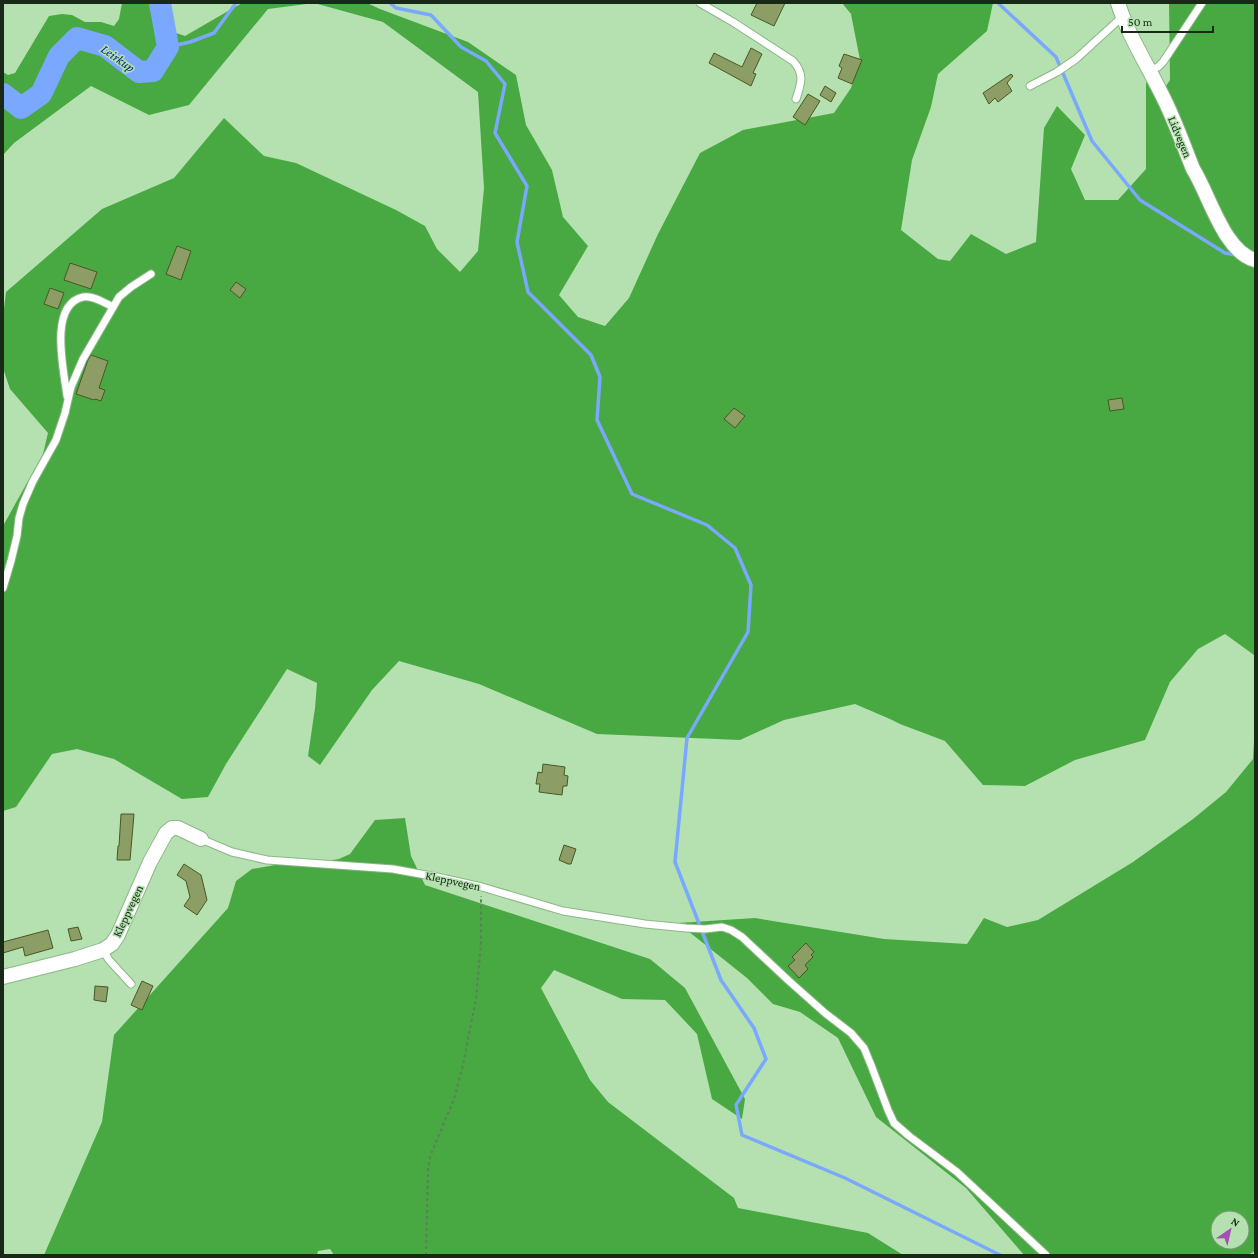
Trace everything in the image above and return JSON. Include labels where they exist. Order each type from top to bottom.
[{"type":"street","name":"Lidvegen","points":[[1118,3],[1122,17],[1163,96],[1193,169],[1200,179],[1211,206],[1226,235],[1241,253],[1248,258],[1255,260]]},
{"type":"street","name":"Kleppvegen","points":[[3,977],[75,959],[103,950],[112,944],[118,935],[150,862],[166,833],[172,828],[178,828],[201,839]]},
{"type":"lane","points":[[700,3],[733,22],[793,61],[798,67],[801,75],[801,83],[796,99]]},
{"type":"lane","points":[[1149,70],[1158,67],[1163,62],[1202,3]]},
{"type":"lane","points":[[1030,86],[1057,72],[1076,59],[1122,17]]},
{"type":"lane","points":[[3,588],[17,536],[19,518],[23,504],[56,440],[65,413],[71,387],[83,359],[119,297],[151,274]]},
{"type":"lane","points":[[68,398],[62,354],[62,322],[65,312],[72,303],[83,297],[94,299],[112,307]]},
{"type":"lane","name":"Kleppvegen","points":[[201,839],[232,852],[267,860],[393,870],[482,887],[508,896],[563,911],[604,918],[686,928],[705,929],[722,927],[731,930],[742,937],[794,986],[851,1033],[864,1048],[894,1123],[909,1136],[958,1172],[1046,1255]]},
{"type":"lane","points":[[103,950],[109,960],[131,984]]},
{"type":"path","points":[[426,1255],[428,1168],[431,1154],[454,1099],[463,1066],[476,999],[480,943],[480,901],[482,887]]},
{"type":"green space","points":[[122,3],[166,3],[173,32],[185,36],[242,3],[314,3],[268,9],[189,105],[149,115],[91,86],[14,143],[3,155],[3,72],[8,75],[15,73],[49,16],[62,14],[72,15],[85,22],[101,22],[114,26],[119,19]]},
{"type":"green space","points":[[314,3],[367,3],[468,42],[516,75],[526,125],[552,170],[563,217],[588,246],[559,295],[578,317],[605,326],[629,298],[658,234],[700,153],[743,130],[834,113],[851,88],[860,60],[851,14],[842,3],[993,3],[987,31],[938,74],[931,107],[912,160],[901,230],[938,259],[950,261],[971,234],[1006,254],[1036,242],[1044,128],[1057,106],[1085,135],[1071,169],[1085,200],[1118,200],[1146,169],[1146,82],[1160,95],[1170,80],[1169,3],[1255,3],[1255,667],[1254,655],[1225,634],[1198,649],[1170,682],[1145,740],[1075,760],[1025,786],[983,785],[945,741],[900,724],[855,704],[784,720],[740,740],[597,734],[479,684],[399,661],[372,690],[320,765],[308,756],[317,683],[287,669],[226,764],[208,797],[182,799],[114,759],[77,749],[52,754],[16,807],[3,811],[3,526],[43,454],[48,433],[10,389],[3,368],[3,317],[6,292],[102,209],[174,178],[224,118],[264,156],[296,163],[396,210],[425,226],[437,249],[460,272],[478,251],[484,188],[478,92],[383,22]]},
{"type":"green space","points":[[1255,723],[1255,1251],[1248,1255],[1024,1255],[966,1188],[876,1117],[838,1038],[800,1012],[773,1004],[747,978],[678,923],[755,918],[884,939],[967,944],[984,918],[1007,927],[1038,920],[1133,862],[1193,819],[1226,792],[1253,759]]},
{"type":"green space","points":[[405,818],[411,856],[425,885],[650,959],[685,988],[745,1099],[742,1119],[712,1099],[697,1034],[665,1000],[622,999],[554,970],[541,988],[590,1080],[608,1102],[734,1198],[738,1208],[868,1233],[903,1255],[334,1255],[330,1249],[318,1251],[317,1255],[44,1255],[102,1122],[114,1035],[228,908],[236,881],[252,869],[292,862],[339,859],[350,854],[375,820]]},
{"type":"building","points":[[757,3],[785,3],[774,26],[751,15]]},
{"type":"building","points":[[751,48],[762,54],[753,73],[756,74],[751,86],[709,63],[714,53],[742,67]]},
{"type":"building","points":[[844,54],[862,60],[852,84],[838,78],[842,68],[839,66]]},
{"type":"building","points":[[1011,74],[1013,76],[1007,83],[1012,91],[998,102],[995,98],[989,104],[983,93]]},
{"type":"building","points":[[825,86],[836,93],[831,102],[820,95]]},
{"type":"building","points":[[808,94],[820,101],[805,125],[793,117]]},
{"type":"building","points":[[177,246],[191,251],[181,280],[166,274]]},
{"type":"building","points":[[70,263],[97,272],[91,289],[64,280]]},
{"type":"building","points":[[236,282],[246,289],[240,298],[230,290]]},
{"type":"building","points":[[50,288],[64,293],[58,309],[44,304]]},
{"type":"building","points":[[91,355],[108,361],[99,388],[105,390],[101,401],[76,394]]},
{"type":"building","points":[[1122,398],[1124,409],[1110,411],[1108,400]]},
{"type":"building","points":[[734,408],[745,416],[735,428],[724,419]]},
{"type":"building","points":[[543,764],[565,767],[564,775],[568,776],[567,786],[563,786],[562,795],[539,792],[540,784],[536,784],[538,772],[542,773]]},
{"type":"building","points":[[121,814],[134,814],[130,860],[117,860]]},
{"type":"building","points":[[564,845],[576,849],[571,864],[559,860]]},
{"type":"building","points":[[184,864],[201,875],[207,900],[197,915],[184,906],[190,897],[186,881],[177,875]]},
{"type":"building","points":[[78,927],[82,939],[71,941],[68,929]]},
{"type":"building","points":[[48,930],[53,948],[25,956],[23,947],[3,953],[3,942]]},
{"type":"building","points":[[806,943],[814,952],[811,955],[813,957],[805,965],[808,969],[799,978],[788,966],[795,960],[792,957]]},
{"type":"building","points":[[142,981],[153,986],[142,1010],[131,1005]]},
{"type":"building","points":[[95,986],[108,987],[106,1002],[94,1000]]},
{"type":"waterway","name":"Leirkup","points":[[3,94],[21,108],[41,94],[59,56],[77,38],[105,46],[139,72],[153,71],[168,47],[160,3]]},
{"type":"waterway","points":[[168,47],[190,42],[214,33],[236,3]]},
{"type":"waterway","points":[[390,3],[396,8],[431,15],[461,47],[486,61],[505,84],[495,133],[527,186],[517,242],[528,292],[591,355],[600,377],[597,420],[632,494],[707,525],[735,548],[751,585],[748,632],[687,738],[675,862],[721,980],[754,1028],[766,1059],[736,1105],[742,1135],[845,1178],[1000,1255]]},
{"type":"waterway","points":[[998,3],[1056,57],[1092,141],[1140,200],[1225,253],[1236,255]]}]
